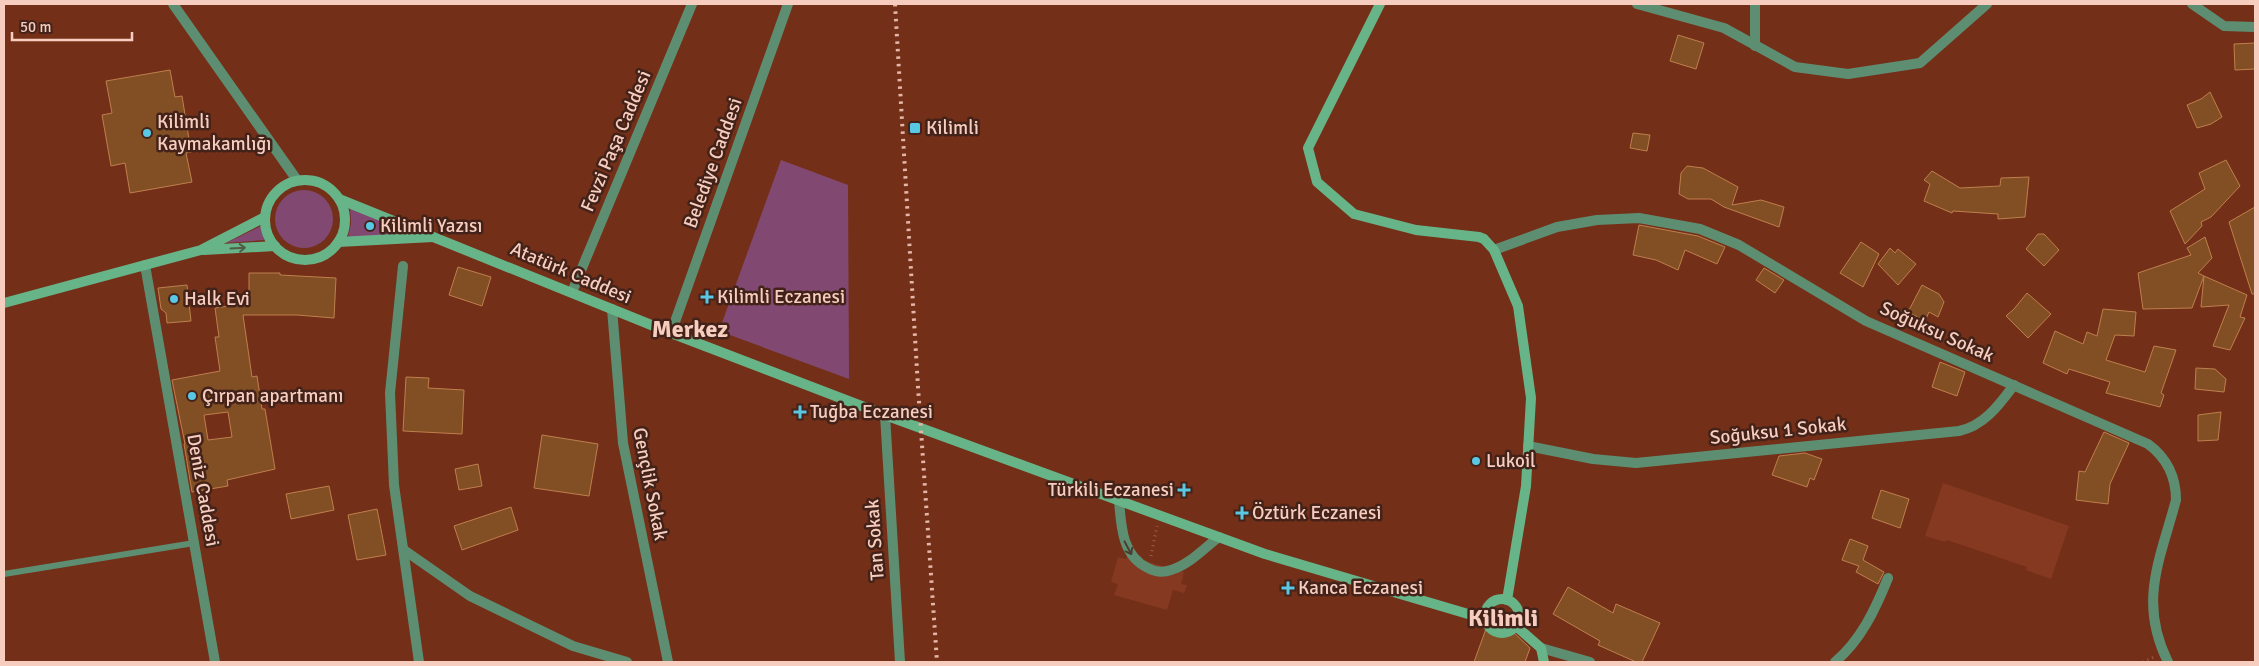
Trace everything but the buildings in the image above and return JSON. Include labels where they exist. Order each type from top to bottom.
[{"type":"main road","points":[[1380,4],[1308,148],[1316,182],[1354,214],[1416,230],[1479,237],[1484,239],[1494,250],[1518,306],[1531,398],[1526,486],[1507,600]]},
{"type":"main road","points":[[297,180],[320,182],[330,188],[339,199],[345,218],[344,229],[338,242],[327,253],[312,260],[289,257],[275,246],[266,233],[265,217],[270,199],[286,183],[297,180]]},
{"type":"main road","name":"Atatürk Caddesi","points":[[339,199],[572,292],[612,310],[884,415],[1265,554],[1485,619]]},
{"type":"main road","points":[[4,303],[200,250],[265,217]]},
{"type":"main road","name":"Atatürk Caddesi","points":[[338,242],[436,237]]},
{"type":"main road","points":[[200,250],[275,246]]},
{"type":"main road","points":[[1496,600],[1507,600],[1516,606],[1518,611],[1516,626],[1507,633],[1496,632],[1491,629],[1485,619],[1485,613],[1491,603],[1496,600]]},
{"type":"main road","points":[[1516,626],[1540,648],[1544,662]]},
{"type":"street","points":[[173,4],[297,180]]},
{"type":"street","name":"Fevzi Paşa Caddesi","points":[[572,292],[692,4]]},
{"type":"street","name":"Belediye Caddesi","points":[[671,333],[788,4]]},
{"type":"street","points":[[1636,4],[1724,28],[1795,68],[1848,74],[1920,63],[1988,4]]},
{"type":"street","points":[[1755,4],[1755,46]]},
{"type":"street","points":[[2192,4],[2224,26],[2255,27]]},
{"type":"street","name":"Soğuksu Sokak","points":[[1494,250],[1558,227],[1597,220],[1639,218],[1679,224],[1720,236],[1739,245],[1866,321],[2140,439],[2155,449],[2168,464],[2175,481],[2176,500],[2155,578],[2152,600],[2154,625],[2168,662]]},
{"type":"street","name":"Deniz Caddesi","points":[[145,265],[215,662]]},
{"type":"street","points":[[403,266],[390,393],[394,485],[419,662]]},
{"type":"street","name":"Gençlik Sokak","points":[[612,310],[622,443],[668,662]]},
{"type":"street","name":"Soğuksu 1 Sokak","points":[[1528,446],[1593,459],[1636,463],[1945,433],[1971,429],[1980,423],[2002,402],[2014,385]]},
{"type":"street","name":"Tan Sokak","points":[[884,415],[900,662]]},
{"type":"street","points":[[1118,500],[1125,544],[1133,557],[1148,568],[1164,572],[1172,570],[1187,562],[1219,537]]},
{"type":"street","points":[[404,550],[437,575],[470,596],[573,646],[627,662]]},
{"type":"street","points":[[1840,661],[1873,614],[1888,578]]},
{"type":"street","points":[[1540,648],[1590,662]]},
{"type":"lane","points":[[4,574],[194,543]]},
{"type":"path","points":[[1148,568],[1160,515]]},
{"type":"shaded area","points":[[781,160],[848,185],[849,379],[719,331]]},
{"type":"shaded area","points":[[298,190],[310,190],[325,198],[333,213],[333,225],[325,240],[310,248],[298,248],[283,240],[275,225],[275,213],[283,198]]},
{"type":"shaded area","points":[[350,206],[427,236],[348,237],[351,224]]},
{"type":"shaded area","points":[[261,226],[264,240],[226,243]]},
{"type":"shaded area","points":[[1943,483],[2069,526],[2051,579],[2026,570],[2027,567],[1947,540],[1945,542],[1925,536]]},
{"type":"shaded area","points":[[1127,556],[1184,572],[1181,584],[1187,585],[1184,593],[1173,590],[1167,610],[1114,595],[1118,584],[1111,582],[1118,557],[1126,559]]},
{"type":"railway","points":[[895,4],[937,662]]},
{"type":"place","name":"Kilimli","points":[[915,128]]},
{"type":"place","name":"Kilimli Kaymakamlığı","points":[[147,133]]},
{"type":"place","name":"Kilimli Yazısı","points":[[370,226]]},
{"type":"place","name":"Kilimli Eczanesi","points":[[707,297]]},
{"type":"place","name":"Halk Evi","points":[[174,299]]},
{"type":"place","name":"Çırpan apartmanı","points":[[192,396]]},
{"type":"place","name":"Tuğba Eczanesi","points":[[800,412]]},
{"type":"place","name":"Lukoil","points":[[1476,461]]},
{"type":"place","name":"Türkili Eczanesi","points":[[1184,490]]},
{"type":"place","name":"Öztürk Eczanesi","points":[[1242,513]]},
{"type":"place","name":"Kanca Eczanesi","points":[[1288,588]]},
{"type":"district","name":"Merkez","points":[[690,329]]},
{"type":"district","name":"Kilimli","points":[[1503,618]]}]
